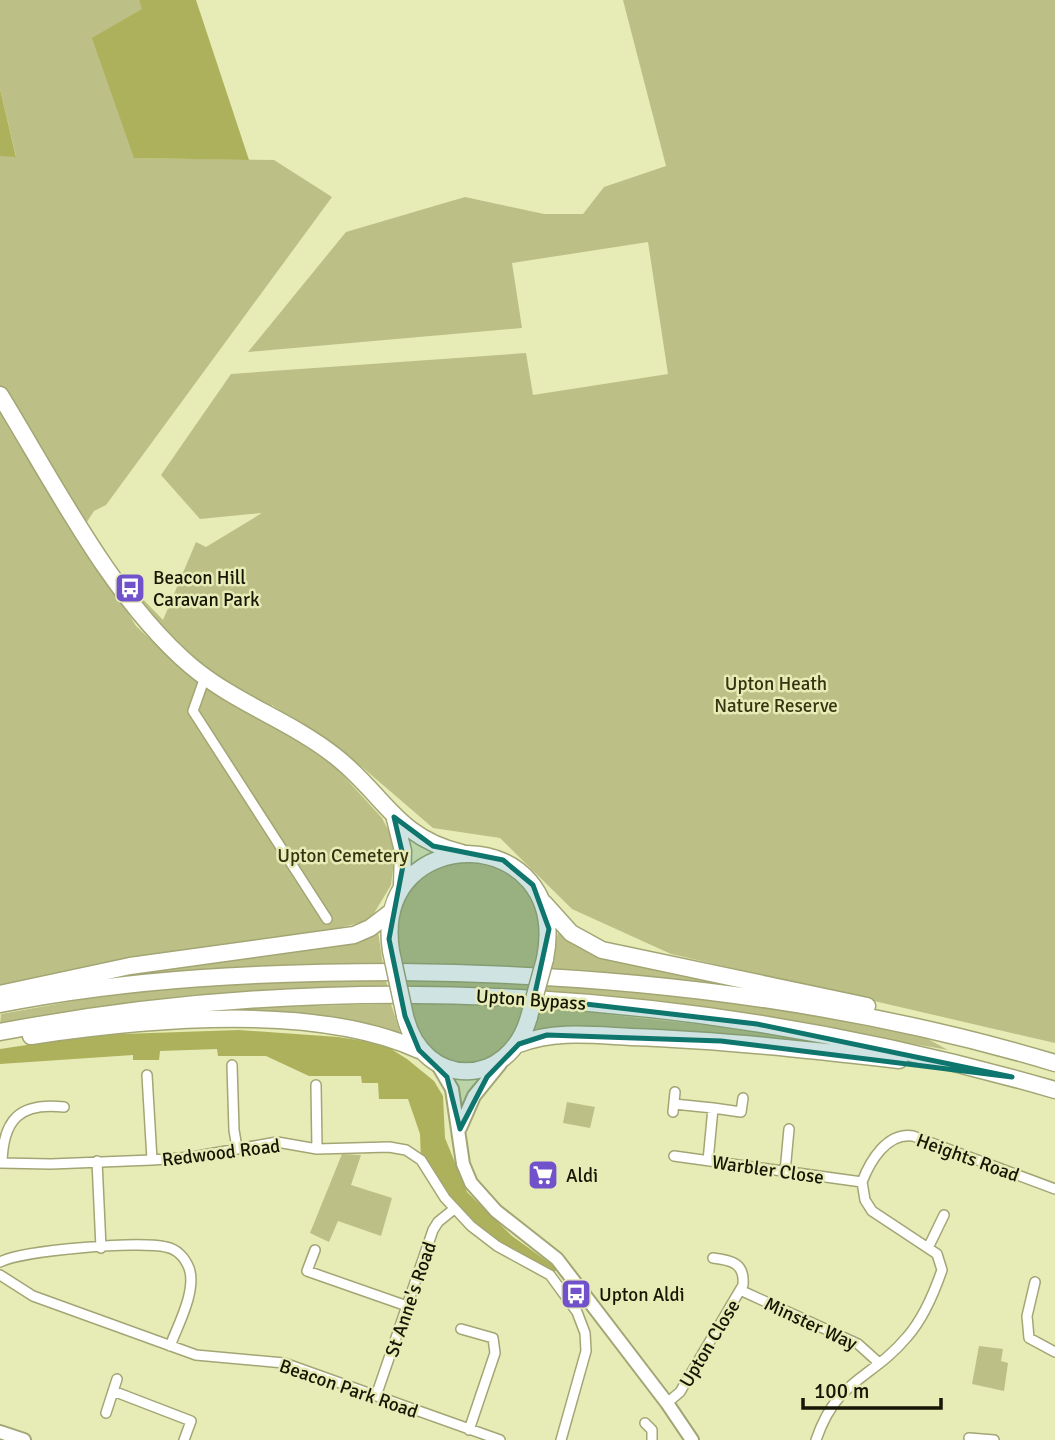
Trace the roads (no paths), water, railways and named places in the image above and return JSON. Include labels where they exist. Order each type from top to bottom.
[{"type":"highway","points":[[0,395],[128,599],[166,643],[205,677],[327,750],[368,786],[394,817],[427,843],[462,853],[492,857],[512,865],[528,878],[544,903],[571,933],[602,950],[916,1017],[976,1034],[1050,1061]]},
{"type":"highway","points":[[394,817],[403,851],[402,886],[391,912],[391,951],[404,1016],[419,1050]]},
{"type":"highway","points":[[402,886],[430,862],[462,853]]},
{"type":"highway","points":[[0,1040],[152,1023],[248,1021],[356,1030],[385,1036],[419,1050],[438,1065],[477,1071],[502,1061],[519,1044],[530,1017],[545,959],[549,929],[544,903]]},
{"type":"highway","points":[[0,993],[130,966],[345,937],[370,928],[391,912]]},
{"type":"highway","name":"Upton Bypass","points":[[0,1004],[100,988],[241,974],[454,973],[553,977],[640,983],[791,1002],[926,1029],[1050,1061]]},
{"type":"highway","name":"Upton Bypass","points":[[0,1032],[96,1015],[188,1005],[316,996],[468,995],[638,1008],[726,1019],[858,1042],[1012,1077],[1055,1090]]},
{"type":"highway","points":[[519,1044],[559,1034],[721,1041],[908,1061],[1012,1077]]},
{"type":"main road","points":[[460,1129],[474,1096],[502,1061]]},
{"type":"main road","points":[[438,1065],[452,1088],[463,1164],[477,1191],[496,1211],[556,1259],[667,1403],[692,1440]]},
{"type":"main road","points":[[0,1432],[24,1440]]},
{"type":"street","points":[[205,677],[193,711],[327,919]]},
{"type":"street","points":[[232,1065],[237,1148]]},
{"type":"street","points":[[147,1075],[152,1160]]},
{"type":"street","points":[[316,1086],[317,1149]]},
{"type":"street","points":[[675,1092],[673,1108],[713,1108],[741,1112],[743,1098]]},
{"type":"street","points":[[1,1163],[6,1130],[17,1115],[40,1105],[64,1107]]},
{"type":"street","points":[[708,1161],[713,1108]]},
{"type":"street","points":[[785,1172],[789,1129]]},
{"type":"street","name":"Heights Road","points":[[862,1182],[886,1145],[897,1136],[908,1135],[1055,1189]]},
{"type":"street","name":"Redwood Road","points":[[1,1163],[192,1157],[277,1142],[317,1149],[389,1147],[407,1150],[421,1160],[454,1209]]},
{"type":"street","name":"Warbler Close","points":[[674,1156],[862,1182]]},
{"type":"street","points":[[97,1161],[102,1248]]},
{"type":"street","points":[[816,1440],[827,1412],[843,1390],[901,1344],[916,1325],[940,1276],[941,1260],[928,1248],[872,1211],[865,1200],[862,1182]]},
{"type":"street","points":[[454,1209],[497,1246],[550,1275],[583,1322],[586,1351],[561,1440]]},
{"type":"street","name":"St Anne's Road","points":[[376,1396],[433,1230],[438,1222],[454,1209]]},
{"type":"street","points":[[928,1248],[944,1215]]},
{"type":"street","points":[[0,1262],[28,1253],[102,1248],[164,1246],[179,1253],[190,1272],[190,1287],[170,1346]]},
{"type":"street","points":[[315,1250],[307,1270],[407,1306]]},
{"type":"street","name":"Upton Close","points":[[667,1403],[680,1392],[740,1290],[744,1275],[739,1265],[731,1260],[713,1258]]},
{"type":"street","name":"Beacon Park Road","points":[[0,1275],[33,1296],[170,1346],[208,1357],[284,1363],[500,1440]]},
{"type":"street","points":[[1035,1282],[1027,1316],[1029,1338],[1055,1352]]},
{"type":"street","name":"Minster Way","points":[[740,1290],[858,1343],[878,1362]]},
{"type":"street","points":[[461,1329],[493,1338],[495,1353],[469,1430]]},
{"type":"street","points":[[106,1413],[117,1378]]},
{"type":"street","points":[[113,1391],[191,1421],[184,1440]]},
{"type":"street","points":[[645,1423],[652,1430],[652,1440]]},
{"type":"street","points":[[969,1438],[994,1440]]},
{"type":"place","name":"Beacon Hill Caravan Park","points":[[130,588]]},
{"type":"place","name":"Aldi","points":[[543,1175]]},
{"type":"place","name":"Upton Aldi","points":[[576,1294]]},
{"type":"park label","name":"Upton Heath Nature Reserve","points":[[776,694]]},
{"type":"park label","name":"Upton Cemetery","points":[[343,855]]}]
